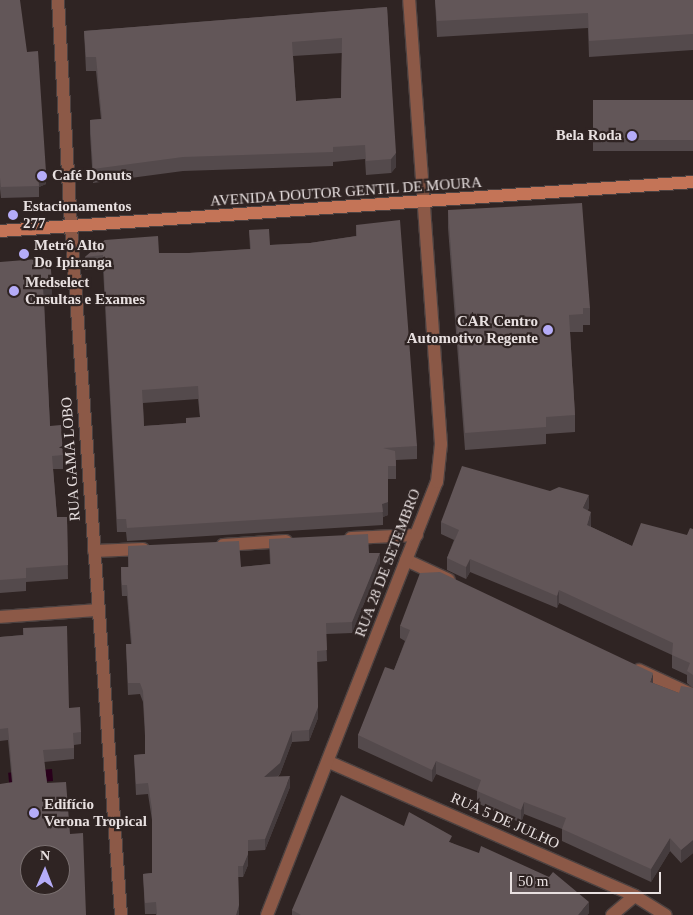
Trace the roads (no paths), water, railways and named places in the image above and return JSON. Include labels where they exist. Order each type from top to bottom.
[{"type":"main road","name":"AVENIDA DOUTOR GENTIL DE MOURA","points":[[0,231],[423,204],[693,182]]},
{"type":"street","name":"RUA GAMA LOBO","points":[[58,0],[71,227],[97,610],[121,915]]},
{"type":"street","name":"RUA 28 DE SETEMBRO","points":[[267,915],[329,762],[436,482],[441,444],[409,0]]},
{"type":"street","points":[[341,539],[417,535]]},
{"type":"street","points":[[212,545],[301,541]]},
{"type":"street","points":[[94,551],[153,548]]},
{"type":"street","points":[[406,560],[460,585]]},
{"type":"street","points":[[0,617],[97,610]]},
{"type":"street","points":[[630,666],[693,695]]},
{"type":"street","name":"RUA 5 DE JULHO","points":[[329,762],[635,896],[662,914]]},
{"type":"street","points":[[612,915],[635,896]]},
{"type":"place","name":"Bela Roda","points":[[632,136]]},
{"type":"place","name":"Café Donuts","points":[[42,176]]},
{"type":"place","name":"Estacionamentos 277","points":[[13,215]]},
{"type":"place","name":"Metrô Alto Do Ipiranga","points":[[24,254]]},
{"type":"place","name":"Medselect Cnsultas e Exames","points":[[14,291]]},
{"type":"place","name":"CAR Centro Automotivo Regente","points":[[548,330]]},
{"type":"place","name":"Edifício Verona Tropical","points":[[34,813]]}]
